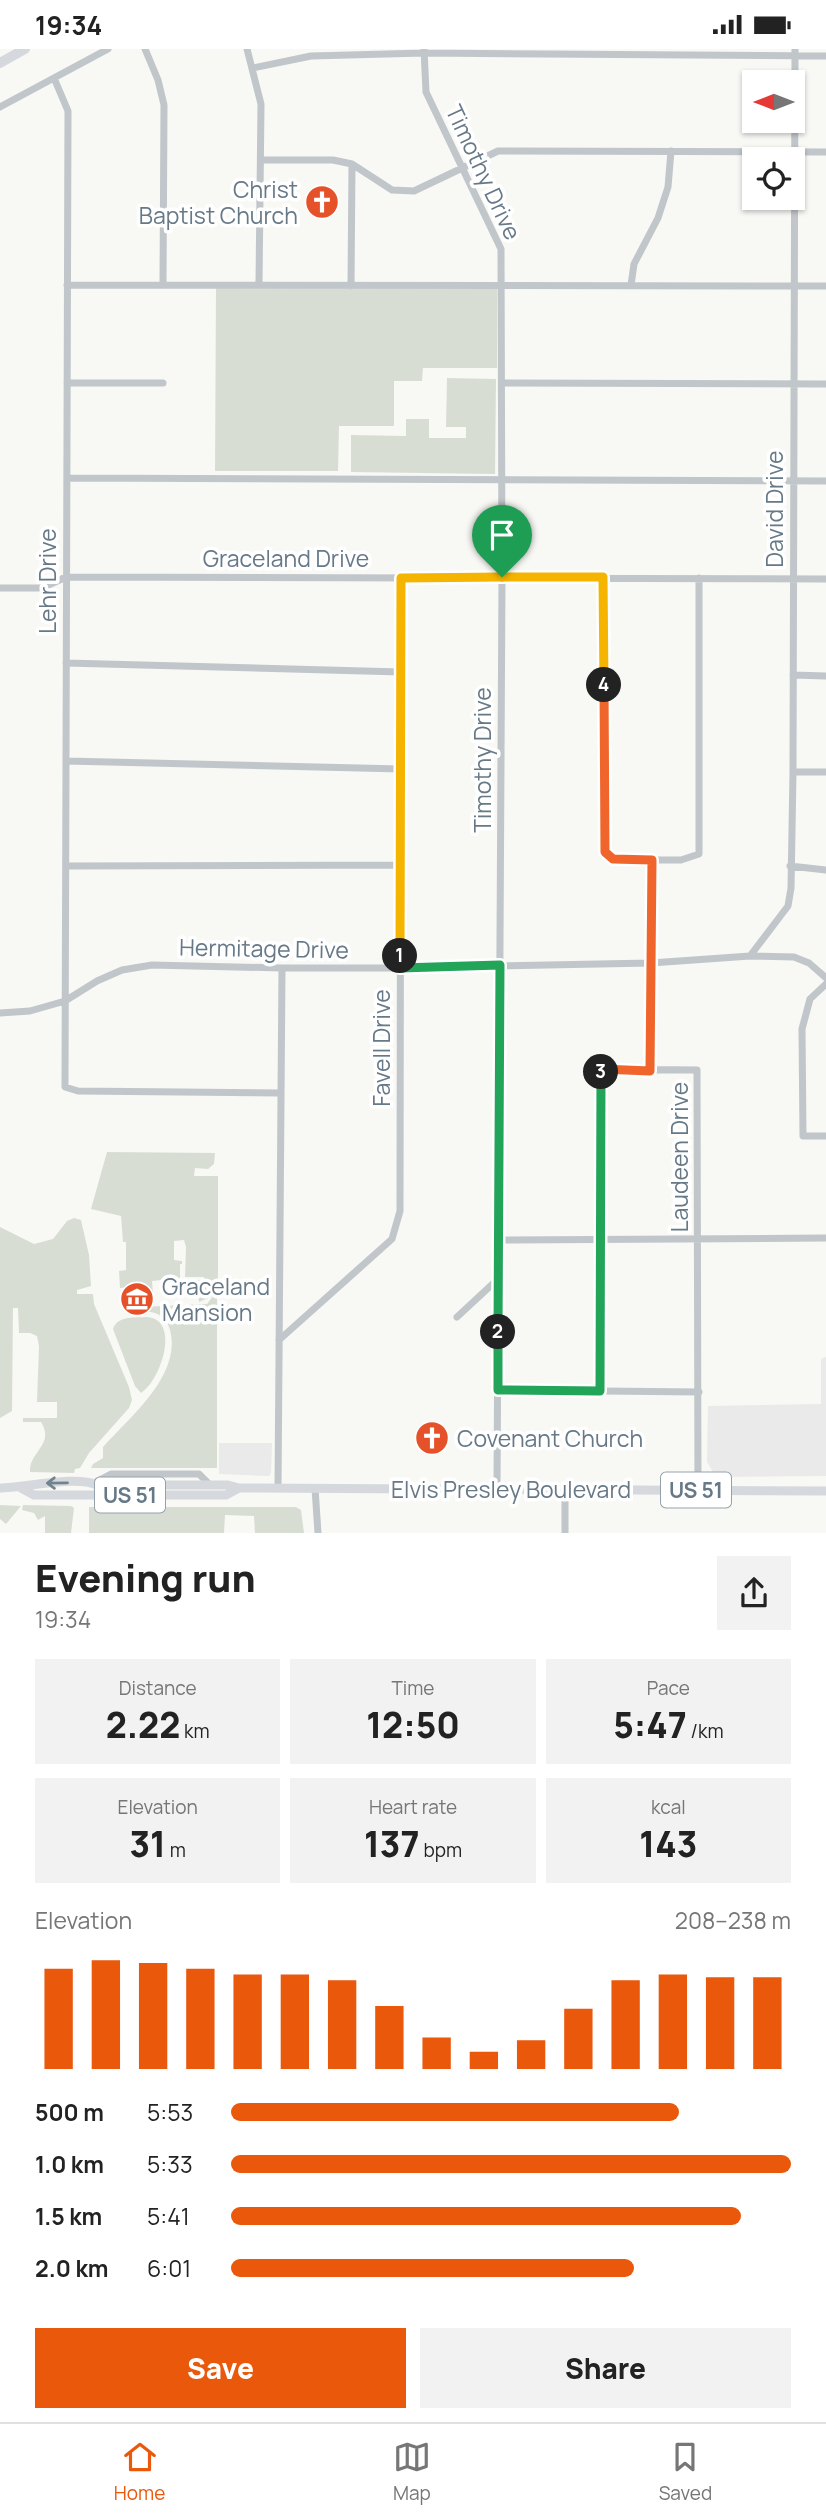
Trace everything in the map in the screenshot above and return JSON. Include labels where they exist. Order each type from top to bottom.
[{"type":"highway","points":[[0,63],[25,49]]},
{"type":"main road","name":"Elvis Presley Boulevard","points":[[0,1488],[21,1488],[35,1484],[93,1483],[228,1485],[239,1488],[826,1491]]},
{"type":"main road","name":"Elvis Presley Boulevard","points":[[21,1488],[34,1495],[226,1495],[239,1488]]},
{"type":"street","points":[[0,107],[108,49]]},
{"type":"street","points":[[145,49],[159,80],[164,105],[163,284]]},
{"type":"street","points":[[247,49],[261,104],[259,284]]},
{"type":"street","points":[[253,68],[312,56],[424,51],[794,53],[826,56]]},
{"type":"street","name":"Timothy Drive","points":[[424,51],[426,92],[501,249],[500,1240],[497,1489]]},
{"type":"street","name":"David Drive","points":[[794,53],[794,147]]},
{"type":"street","name":"Lehr Drive","points":[[54,78],[68,111],[65,1087],[78,1091],[281,1093]]},
{"type":"street","points":[[261,160],[333,160],[352,164],[392,190],[414,191],[498,151],[742,151]]},
{"type":"street","points":[[631,285],[634,264],[658,218],[668,187],[671,151]]},
{"type":"street","points":[[805,151],[826,152]]},
{"type":"street","points":[[351,286],[352,164]]},
{"type":"street","name":"David Drive","points":[[750,956],[788,906],[791,888],[794,210]]},
{"type":"street","points":[[67,285],[826,286]]},
{"type":"street","points":[[67,383],[163,383]]},
{"type":"street","points":[[502,383],[826,384]]},
{"type":"street","points":[[67,478],[826,481]]},
{"type":"street","name":"Graceland Drive","points":[[0,588],[42,588],[66,577],[826,579]]},
{"type":"street","points":[[603,577],[605,852],[613,859],[652,860],[681,860],[699,854],[699,578]]},
{"type":"street","name":"Favell Drive","points":[[279,1340],[392,1239],[400,1211],[401,578]]},
{"type":"street","points":[[66,663],[401,671]]},
{"type":"street","points":[[793,675],[826,676]]},
{"type":"street","points":[[66,761],[401,769]]},
{"type":"street","points":[[793,772],[826,772]]},
{"type":"street","name":"Laudeen Drive","points":[[652,860],[650,1071],[697,1070],[698,1490]]},
{"type":"street","points":[[66,866],[401,865]]},
{"type":"street","points":[[790,866],[826,870]]},
{"type":"street","name":"Hermitage Drive","points":[[0,1013],[30,1011],[65,1001],[97,981],[122,970],[152,965],[400,968],[651,963],[750,956],[794,957],[809,963],[826,978]]},
{"type":"street","points":[[278,1488],[282,968]]},
{"type":"street","points":[[826,984],[810,999],[802,1029],[803,1136],[826,1136]]},
{"type":"street","points":[[600,1391],[601,1069],[650,1071]]},
{"type":"street","points":[[500,1240],[826,1238]]},
{"type":"street","points":[[457,1317],[499,1278]]},
{"type":"street","points":[[498,1390],[699,1392]]},
{"type":"street","points":[[315,1488],[318,1533]]},
{"type":"street","points":[[565,1489],[565,1533]]},
{"type":"shaded area","points":[[216,288],[497,289],[497,368],[423,368],[422,381],[394,381],[394,426],[339,426],[338,471],[215,471]]},
{"type":"shaded area","points":[[447,378],[496,379],[495,474],[351,472],[351,435],[406,436],[406,419],[429,419],[429,438],[466,438],[466,427],[446,427]]},
{"type":"shaded area","points":[[107,1152],[215,1153],[214,1164],[208,1169],[195,1168],[194,1176],[218,1176],[218,1284],[213,1286],[213,1295],[217,1296],[217,1468],[91,1468],[103,1458],[103,1447],[151,1394],[168,1363],[172,1347],[168,1325],[160,1315],[142,1311],[142,1307],[207,1304],[213,1296],[199,1302],[197,1280],[204,1280],[204,1277],[185,1277],[184,1240],[174,1241],[174,1260],[182,1261],[180,1278],[152,1281],[153,1294],[146,1295],[145,1290],[140,1291],[139,1286],[120,1288],[119,1271],[126,1270],[126,1242],[123,1242],[121,1216],[91,1209]]},
{"type":"shaded area","points":[[74,1218],[81,1220],[89,1255],[91,1286],[77,1290],[77,1294],[93,1294],[94,1304],[132,1400],[129,1408],[74,1473],[30,1472],[33,1459],[45,1437],[45,1430],[41,1422],[23,1422],[23,1418],[57,1418],[57,1402],[37,1402],[37,1336],[19,1333],[18,1308],[13,1308],[12,1411],[0,1418],[0,1227],[34,1244],[53,1239],[67,1221]]},
{"type":"shaded area","points":[[145,1317],[156,1320],[163,1327],[165,1338],[161,1364],[141,1393],[135,1386],[113,1329],[122,1320]]},
{"type":"shaded area","points":[[826,1357],[826,1476],[722,1477],[713,1472],[707,1462],[708,1406],[821,1404],[821,1359]]},
{"type":"shaded area","points":[[219,1443],[272,1443],[271,1473],[269,1476],[219,1474]]},
{"type":"shaded area","points":[[0,1505],[21,1506],[6,1524],[0,1519]]},
{"type":"shaded area","points":[[23,1505],[71,1506],[74,1508],[71,1533],[45,1533],[45,1516],[38,1520],[34,1513],[22,1510]]},
{"type":"shaded area","points":[[89,1507],[296,1507],[301,1510],[304,1533],[255,1533],[254,1516],[225,1515],[224,1533],[89,1533]]},
{"type":"place","name":"Christ Baptist Church","points":[[322,202]]},
{"type":"place","name":"Graceland Mansion","points":[[137,1299]]},
{"type":"place","name":"Covenant Church","points":[[432,1438]]},
{"type":"route","points":[[502,577],[603,577],[605,852],[613,859],[652,860],[650,1071],[601,1069],[600,1391],[498,1390],[500,965],[400,968],[401,578],[502,577]]}]
